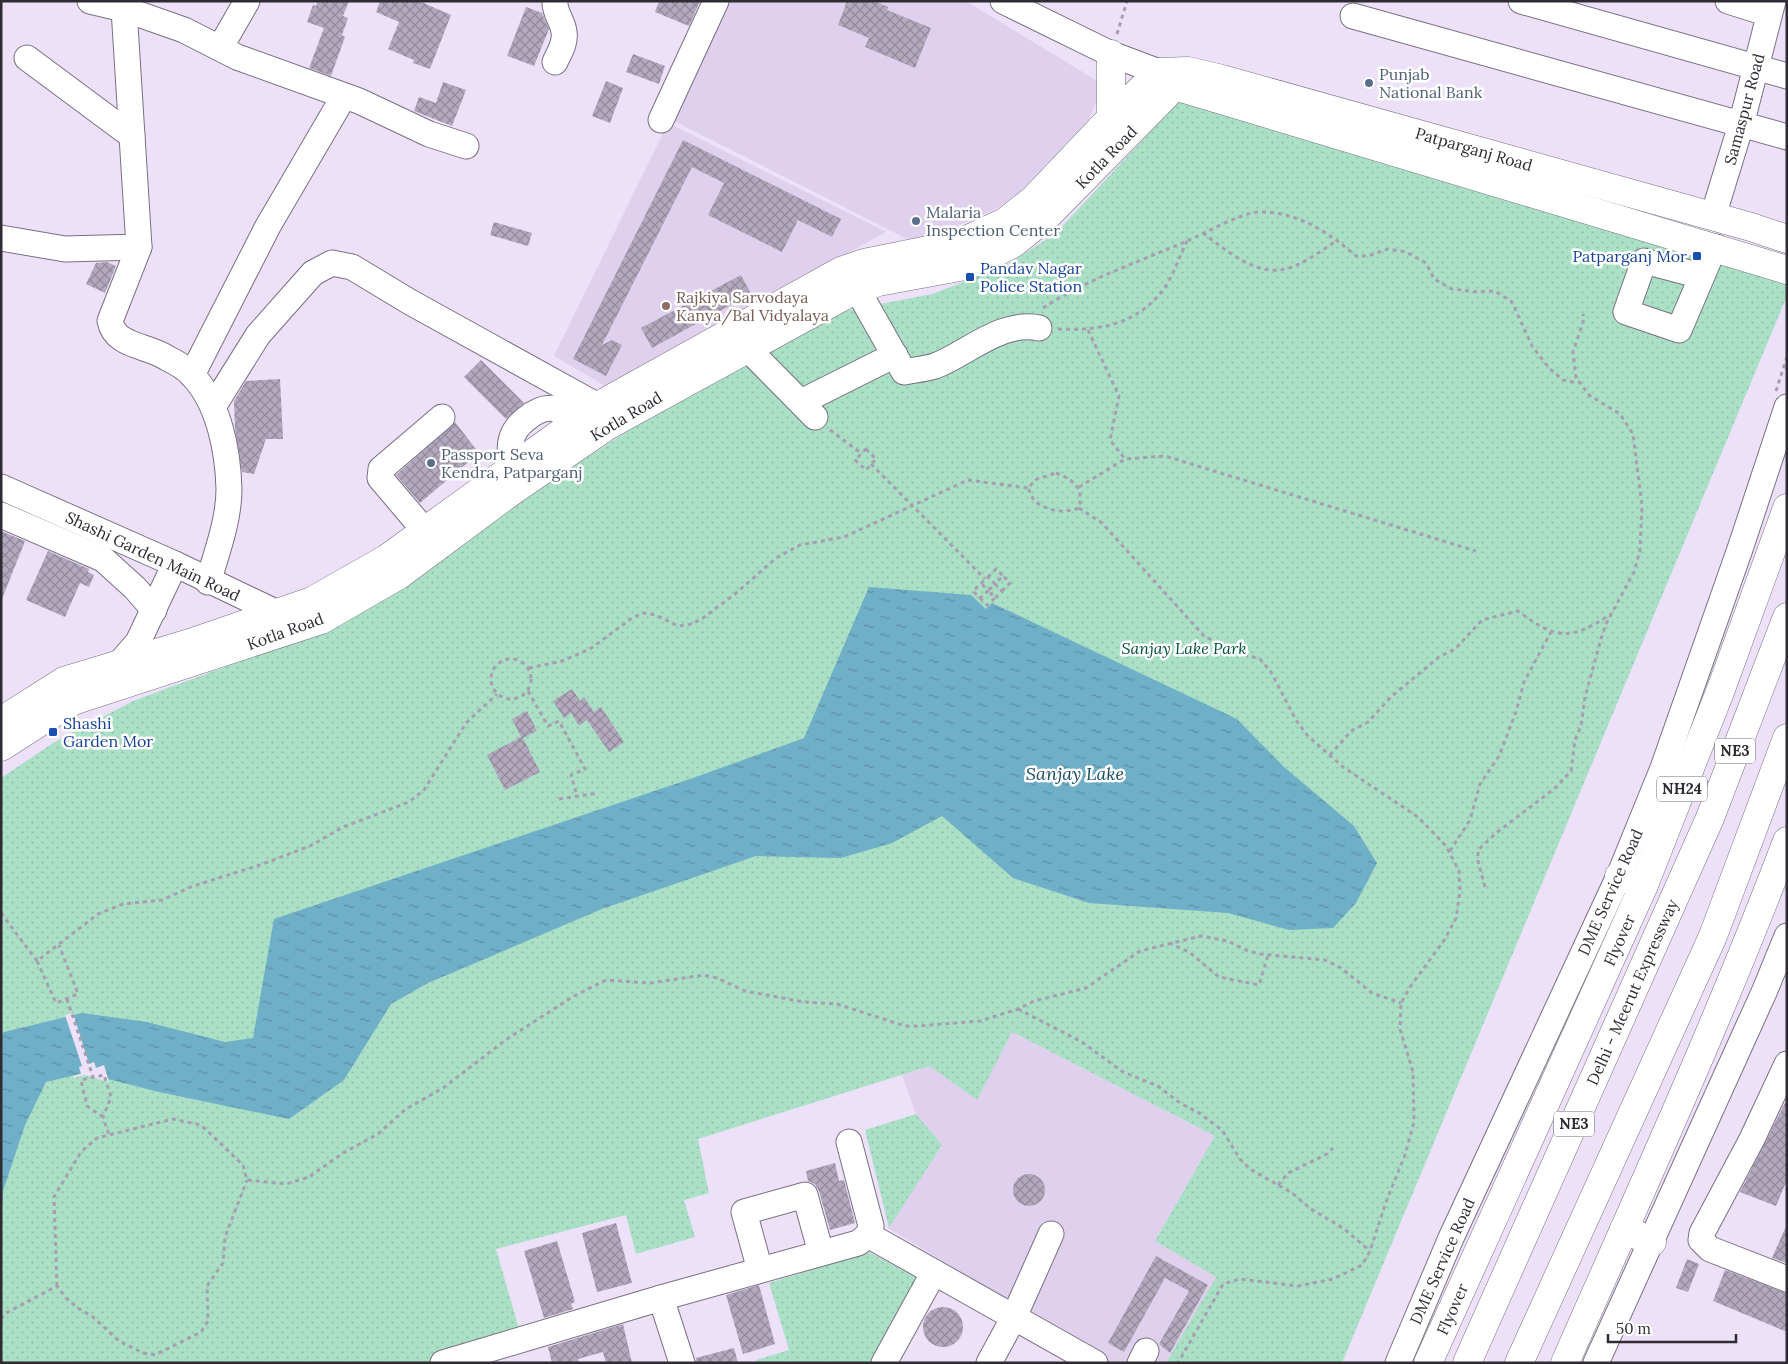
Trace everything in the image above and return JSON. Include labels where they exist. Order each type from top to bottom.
[{"type":"main road","points":[[1111,54],[1111,118]]},
{"type":"main road","name":"Patparganj Road","points":[[1167,79],[1188,71],[1222,79],[1713,216],[1787,239]]},
{"type":"main road","name":"Kotla Road","points":[[1,721],[64,681],[190,643],[312,601],[386,559],[588,413],[841,271],[864,263],[958,244],[1005,222],[1034,199],[1111,118],[1167,79]]},
{"type":"main road","name":"Kotla Road","points":[[1,747],[73,701],[321,620],[399,575],[508,494],[607,426],[857,289],[878,282],[965,266],[1014,244],[1046,218],[1167,79]]},
{"type":"main road","name":"Patparganj Road","points":[[1167,79],[1787,270]]},
{"type":"main road","name":"Flyover","points":[[1428,1363],[1644,885],[1720,692],[1787,508]]},
{"type":"main road","name":"Delhi - Meerut Expressway","points":[[1467,1363],[1710,818],[1787,617]]},
{"type":"main road","name":"NE3","points":[[1519,1363],[1727,903],[1787,738]]},
{"type":"main road","points":[[1565,1363],[1669,1130],[1757,920],[1787,841]]},
{"type":"main road","points":[[1619,876],[1644,885]]},
{"type":"main road","points":[[1624,1229],[1652,1242]]},
{"type":"street","points":[[90,1],[124,9],[184,30],[272,71],[344,96],[428,134],[466,146]]},
{"type":"street","points":[[220,48],[247,1]]},
{"type":"street","points":[[555,1],[555,9],[564,31],[564,42],[555,62]]},
{"type":"street","points":[[661,120],[716,1]]},
{"type":"street","points":[[1003,1],[1167,79]]},
{"type":"street","points":[[1521,1],[1756,69],[1787,76]]},
{"type":"street","points":[[1728,1],[1771,8]]},
{"type":"street","name":"Samaspur Road","points":[[1713,216],[1741,125],[1771,8]]},
{"type":"street","points":[[124,9],[139,247],[110,321],[112,330],[119,339],[166,356],[192,375],[213,407],[223,440],[229,490],[222,538],[208,582]]},
{"type":"street","points":[[1353,16],[1787,137]]},
{"type":"street","points":[[27,58],[132,136]]},
{"type":"street","points":[[192,375],[268,226],[344,96]]},
{"type":"street","points":[[1,238],[65,249],[139,247]]},
{"type":"street","points":[[1702,276],[1716,247]]},
{"type":"street","points":[[213,407],[258,335],[313,273],[332,263],[352,266],[588,413]]},
{"type":"street","points":[[857,289],[904,372],[934,366],[1013,327],[1028,326],[1040,328]]},
{"type":"street","points":[[747,348],[808,410],[895,355]]},
{"type":"street","name":"DME Service Road","points":[[1398,1363],[1451,1238],[1619,876],[1662,768],[1740,549],[1787,407]]},
{"type":"street","points":[[425,531],[380,478],[381,469],[442,417]]},
{"type":"street","name":"Shashi Garden Main Road","points":[[1,486],[175,564],[208,582],[305,626]]},
{"type":"street","points":[[1,515],[103,559],[135,588],[154,610]]},
{"type":"street","points":[[120,664],[138,642],[175,564]]},
{"type":"street","points":[[1596,1363],[1766,990],[1787,936]]},
{"type":"street","points":[[1787,1064],[1752,1139],[1702,1233],[1701,1240],[1710,1249],[1787,1279]]},
{"type":"street","points":[[443,1363],[487,1357],[661,1298],[858,1243],[868,1235],[871,1226],[849,1142]]},
{"type":"street","points":[[760,1270],[744,1212],[805,1195],[822,1253]]},
{"type":"street","points":[[989,1363],[1014,1317],[1052,1234]]},
{"type":"street","points":[[868,1235],[1095,1363]]},
{"type":"street","points":[[884,1363],[934,1272]]},
{"type":"street","points":[[661,1298],[682,1363]]},
{"type":"path","points":[[1111,54],[1127,1]]},
{"type":"path","points":[[1013,327],[1070,290],[1256,212],[1291,215],[1331,234],[1356,256],[1368,256],[1388,249],[1406,252],[1426,263],[1434,279],[1452,289],[1477,292],[1496,290],[1512,302],[1532,346],[1548,368],[1563,380],[1578,383]]},
{"type":"path","points":[[1203,234],[1250,265],[1278,270],[1305,261],[1338,240]]},
{"type":"path","points":[[1040,328],[1088,330],[1121,322],[1147,308],[1164,289],[1187,241]]},
{"type":"path","points":[[1485,887],[1478,860],[1478,850],[1496,833],[1554,789],[1571,772],[1575,740],[1581,726],[1585,697],[1606,624],[1634,572],[1640,550],[1642,506],[1636,443],[1633,434],[1620,414],[1589,395],[1578,383],[1572,365],[1573,352],[1584,319],[1583,314]]},
{"type":"path","points":[[1088,330],[1119,396],[1110,440],[1125,459]]},
{"type":"path","points":[[808,410],[861,453]]},
{"type":"path","points":[[866,449],[876,459],[866,470],[855,460],[861,453],[866,449]]},
{"type":"path","points":[[1079,487],[1125,459],[1165,456],[1476,550]]},
{"type":"path","points":[[871,464],[1002,591]]},
{"type":"path","points":[[1028,488],[1037,479],[1056,473],[1069,478],[1079,487],[1081,499],[1079,508]]},
{"type":"path","points":[[529,668],[562,661],[590,649],[632,618],[643,613],[656,615],[678,626],[692,624],[735,594],[776,558],[800,545],[844,537],[968,480],[1028,488]]},
{"type":"path","points":[[1028,488],[1034,501],[1042,506],[1067,512],[1079,508]]},
{"type":"path","points":[[1079,508],[1102,523],[1204,636],[1238,653],[1260,659],[1271,672],[1296,720],[1307,735],[1343,767],[1418,817],[1450,851],[1459,871],[1460,892],[1456,918],[1446,939],[1410,987],[1401,1003],[1400,1029],[1413,1072],[1414,1122],[1405,1155],[1386,1202],[1370,1251],[1362,1265],[1333,1279],[1298,1286],[1240,1279],[1223,1284],[1178,1363]]},
{"type":"path","points":[[996,569],[1003,576],[1010,583],[987,605],[974,591],[996,569]]},
{"type":"path","points":[[980,598],[1003,576]]},
{"type":"path","points":[[981,584],[995,598]]},
{"type":"path","points":[[1330,756],[1351,731],[1368,722],[1391,697],[1439,657],[1455,649],[1482,620],[1518,611],[1543,629],[1560,634],[1577,632],[1591,627],[1613,612]]},
{"type":"path","points":[[1450,851],[1470,820],[1480,784],[1499,756],[1516,712],[1524,682],[1551,632]]},
{"type":"path","points":[[515,658],[529,668],[532,678],[528,690],[522,696],[513,699],[504,698],[497,694],[490,680],[497,663],[515,658]]},
{"type":"path","points":[[528,690],[548,726],[559,721],[584,769],[571,775],[577,796]]},
{"type":"path","points":[[37,961],[98,914],[123,904],[162,900],[193,886],[260,865],[310,846],[343,827],[409,802],[424,790],[466,723],[497,694]]},
{"type":"path","points":[[559,799],[598,793]]},
{"type":"path","points":[[1,913],[37,961],[56,1003],[78,994],[59,944]]},
{"type":"path","points":[[247,1180],[286,1184],[309,1177],[343,1153],[378,1134],[406,1108],[443,1088],[508,1039],[574,996],[606,980],[650,983],[704,975],[717,978],[745,991],[804,1002],[837,1004],[905,1026],[980,1021],[1018,1009],[1034,1001],[1086,988],[1133,954],[1168,942],[1201,936],[1228,941],[1248,951],[1316,958],[1334,963],[1372,993],[1401,1003]]},
{"type":"path","points":[[1168,942],[1189,952],[1220,977],[1259,985],[1268,954]]},
{"type":"path","points":[[67,999],[92,1078]]},
{"type":"path","points":[[1018,1009],[1082,1042],[1123,1072],[1158,1086],[1180,1103],[1199,1113],[1222,1130],[1240,1159],[1250,1169],[1343,1228],[1370,1251]]},
{"type":"path","points":[[103,1116],[87,1106],[81,1080],[104,1075],[111,1097],[103,1116],[109,1135]]},
{"type":"path","points":[[173,1119],[201,1125],[243,1165],[247,1180],[225,1237],[223,1263],[207,1286],[208,1320],[201,1332],[155,1355],[132,1350],[93,1317],[66,1298],[57,1286],[54,1197],[84,1147],[97,1138],[173,1119]]},
{"type":"path","points":[[1278,1185],[1288,1173],[1327,1154],[1333,1148]]},
{"type":"path","points":[[1,1319],[6,1313],[57,1286]]},
{"type":"shaded area","points":[[728,1],[966,1],[1104,85],[1086,126],[1018,198],[972,220],[913,242],[670,119]]},
{"type":"shaded area","name":"Rajkiya Sarvodaya Kanya/Bal Vidyalaya","points":[[668,123],[886,232],[607,387],[554,356]]},
{"type":"shaded area","points":[[1012,1032],[1215,1136],[1155,1241],[1217,1277],[1166,1363],[1111,1363],[888,1228],[942,1145],[916,1114],[902,1075],[930,1066]]},
{"type":"green space","name":"Sanjay Lake Park","points":[[1181,99],[1787,279],[1787,296],[1342,1363],[1166,1363],[1216,1277],[1155,1241],[1215,1136],[1012,1032],[977,1100],[930,1066],[698,1139],[709,1193],[684,1200],[695,1237],[636,1254],[626,1215],[496,1249],[519,1329],[443,1363],[1,1363],[1,778],[53,743],[133,701],[308,636],[396,592],[556,477],[647,419],[845,311],[932,294],[1004,267],[1056,233]]},
{"type":"green space","points":[[916,1114],[942,1145],[889,1228],[865,1130]]},
{"type":"green space","points":[[869,1252],[923,1281],[878,1363],[757,1363],[756,1360],[789,1350],[769,1283]]},
{"type":"water","name":"Sanjay Lake","points":[[869,587],[971,595],[986,609],[992,603],[1237,719],[1284,767],[1354,826],[1377,863],[1356,903],[1333,928],[1289,930],[1228,913],[1089,903],[1013,878],[942,816],[892,843],[841,858],[756,856],[602,909],[428,983],[391,1004],[344,1080],[289,1119],[159,1092],[84,1073],[46,1082],[25,1125],[3,1191],[1,1221],[1,1035],[4,1032],[82,1013],[147,1022],[225,1042],[253,1038],[274,919],[693,778],[804,738]]},
{"type":"pier","points":[[73,1013],[89,1064],[94,1062],[96,1068],[104,1065],[109,1082],[84,1075],[73,1078],[73,1076],[81,1074],[79,1067],[82,1066],[65,1015]]},
{"type":"building","points":[[318,1],[349,1],[343,16],[348,18],[342,35],[345,37],[331,76],[309,68],[324,28],[307,22],[313,5],[316,6]]},
{"type":"building","points":[[380,1],[419,1],[451,15],[430,69],[413,63],[414,60],[388,49],[399,22],[376,12]]},
{"type":"building","points":[[659,1],[700,1],[689,26],[655,12]]},
{"type":"building","points":[[847,1],[874,1],[888,7],[887,10],[931,28],[915,68],[865,47],[869,38],[838,25]]},
{"type":"building","points":[[526,7],[542,13],[549,29],[534,66],[507,56]]},
{"type":"building","points":[[633,54],[665,66],[659,84],[626,72]]},
{"type":"building","points":[[606,81],[623,88],[610,123],[592,116]]},
{"type":"building","points":[[443,82],[466,90],[452,126],[414,111],[419,97],[436,103]]},
{"type":"building","points":[[683,140],[841,219],[832,237],[798,220],[782,252],[708,215],[724,183],[692,167],[602,345],[612,340],[622,345],[606,376],[573,359]]},
{"type":"building","points":[[494,222],[532,233],[528,246],[490,235]]},
{"type":"building","points":[[107,262],[116,266],[105,293],[86,284],[96,263]]},
{"type":"building","points":[[741,275],[751,294],[652,348],[641,328]]},
{"type":"building","points":[[481,360],[524,403],[506,419],[464,377]]},
{"type":"building","points":[[280,379],[283,439],[266,439],[254,474],[242,472],[235,429],[234,401],[246,381]]},
{"type":"building","name":"Passport Seva Kendra, Patparganj","points":[[455,422],[479,453],[420,503],[396,475]]},
{"type":"building","points":[[1,531],[25,541],[2,599],[1,599]]},
{"type":"building","points":[[48,551],[89,569],[88,572],[94,575],[89,587],[80,583],[65,617],[26,600]]},
{"type":"building","points":[[572,689],[580,701],[584,697],[594,712],[601,707],[624,742],[609,752],[587,720],[579,726],[571,713],[564,718],[553,701]]},
{"type":"building","points":[[527,711],[537,731],[523,738],[540,772],[505,790],[487,755],[521,737],[512,719]]},
{"type":"building","points":[[1787,1099],[1787,1180],[1776,1206],[1740,1192]]},
{"type":"building","points":[[835,1163],[839,1181],[844,1180],[855,1223],[830,1230],[819,1191],[815,1184],[808,1181],[806,1171]]},
{"type":"building","points":[[1029,1174],[1040,1179],[1045,1190],[1040,1201],[1029,1206],[1018,1201],[1013,1190],[1018,1179]]},
{"type":"building","points":[[616,1223],[632,1283],[597,1292],[582,1233]]},
{"type":"building","points":[[1787,1224],[1787,1263],[1772,1258]]},
{"type":"building","points":[[557,1241],[575,1302],[571,1304],[573,1309],[544,1318],[524,1251]]},
{"type":"building","points":[[1156,1256],[1208,1285],[1170,1353],[1159,1344],[1189,1291],[1165,1278],[1124,1352],[1108,1343]]},
{"type":"building","points":[[1687,1259],[1699,1264],[1688,1292],[1676,1288]]},
{"type":"building","points":[[1725,1270],[1787,1293],[1787,1332],[1713,1301]]},
{"type":"building","points":[[759,1285],[775,1344],[743,1354],[726,1295]]},
{"type":"building","points":[[943,1307],[957,1313],[963,1327],[957,1341],[943,1347],[929,1341],[923,1327],[929,1313]]},
{"type":"building","points":[[623,1324],[632,1363],[606,1363],[603,1352],[578,1359],[579,1363],[552,1363],[548,1347]]},
{"type":"building","points":[[734,1348],[738,1363],[696,1363],[696,1358]]},
{"type":"place","name":"Punjab National Bank","points":[[1369,83]]},
{"type":"place","name":"Malaria Inspection Center","points":[[916,221]]},
{"type":"place","name":"Patparganj Mor","points":[[1697,256]]},
{"type":"place","name":"Pandav Nagar Police Station","points":[[970,277]]},
{"type":"place","name":"Rajkiya Sarvodaya Kanya/Bal Vidyalaya","points":[[666,306]]},
{"type":"place","name":"Passport Seva Kendra, Patparganj","points":[[431,463]]},
{"type":"place","name":"Shashi Garden Mor","points":[[53,732]]}]
